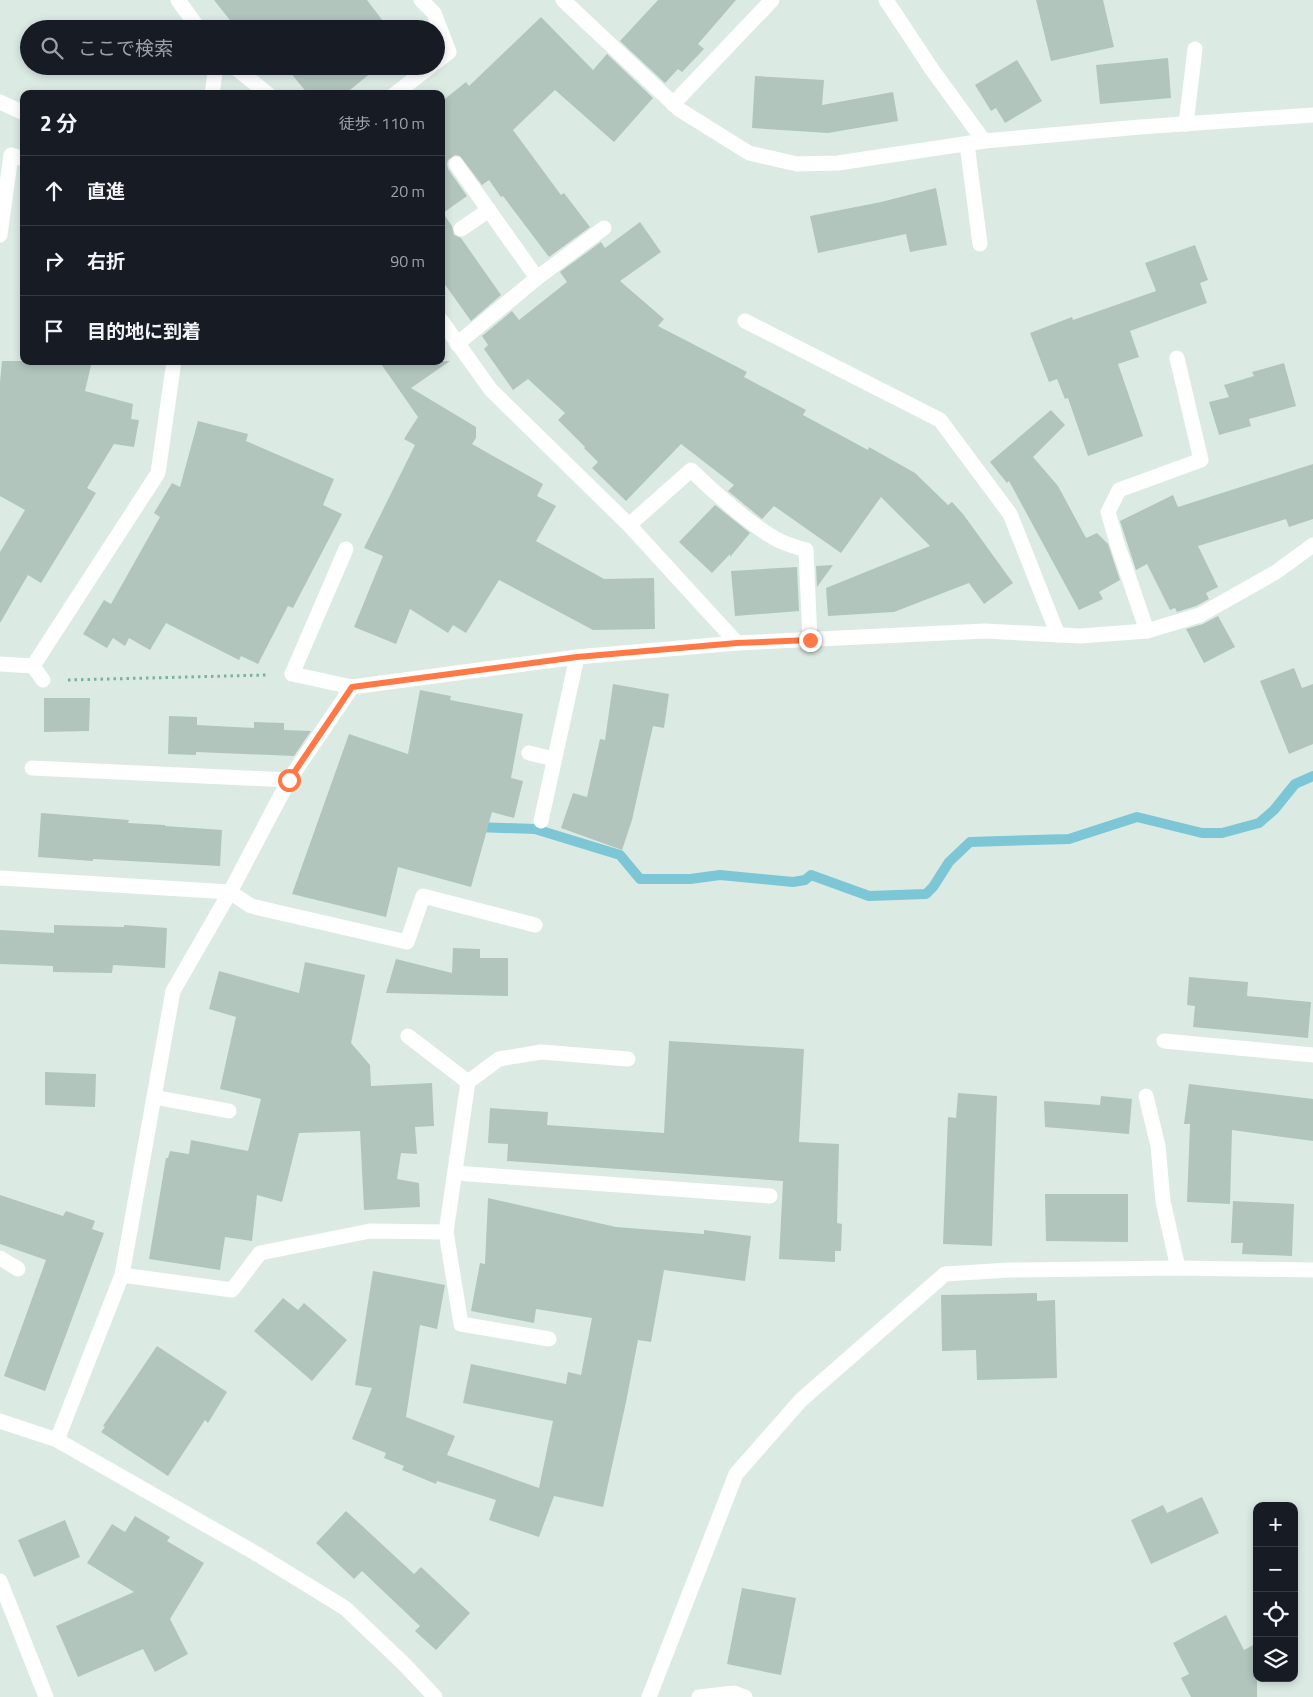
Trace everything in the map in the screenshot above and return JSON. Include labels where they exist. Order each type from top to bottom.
[{"type":"street","points":[[178,0],[192,20]]},
{"type":"street","points":[[421,0],[434,13],[437,20]]},
{"type":"street","points":[[563,0],[680,110],[749,153],[797,164],[838,163],[984,141],[1313,115]]},
{"type":"street","points":[[673,104],[772,0]]},
{"type":"street","points":[[886,0],[933,71],[984,141]]},
{"type":"street","points":[[445,40],[450,52],[445,56]]},
{"type":"street","points":[[1186,124],[1195,49]]},
{"type":"street","points":[[213,90],[215,75]]},
{"type":"street","points":[[244,75],[263,90]]},
{"type":"street","points":[[400,90],[419,75]]},
{"type":"street","points":[[0,102],[20,111]]},
{"type":"street","points":[[967,144],[980,244]]},
{"type":"street","points":[[0,235],[11,155],[20,158]]},
{"type":"street","points":[[456,164],[537,278]]},
{"type":"street","points":[[461,229],[489,210]]},
{"type":"street","points":[[457,344],[537,278],[604,228]]},
{"type":"street","points":[[744,321],[940,420],[1010,514],[1058,635]]},
{"type":"street","points":[[445,326],[491,390],[629,526],[737,643]]},
{"type":"street","points":[[1147,631],[1108,512],[1119,490],[1201,460],[1177,358]]},
{"type":"street","points":[[33,666],[158,473],[173,365]]},
{"type":"street","points":[[629,526],[691,470],[759,528],[778,540],[806,550],[810,640]]},
{"type":"street","points":[[346,549],[292,674],[352,687],[577,657],[737,643],[985,631],[1080,636],[1147,631],[1200,615],[1276,572],[1313,545]]},
{"type":"street","points":[[541,821],[577,657]]},
{"type":"street","points":[[0,664],[33,666]]},
{"type":"street","points":[[33,666],[43,680]]},
{"type":"street","points":[[57,1440],[122,1275],[173,991],[230,892],[289,780],[352,687]]},
{"type":"street","points":[[529,753],[554,759]]},
{"type":"street","points":[[32,768],[289,780]]},
{"type":"street","points":[[0,878],[230,892],[251,906],[407,942],[423,896],[535,925]]},
{"type":"street","points":[[408,1036],[468,1082]]},
{"type":"street","points":[[1164,1041],[1313,1055]]},
{"type":"street","points":[[549,1339],[461,1324],[446,1232],[468,1082],[499,1059],[541,1052],[628,1059]]},
{"type":"street","points":[[1146,1096],[1158,1146],[1163,1201],[1178,1268]]},
{"type":"street","points":[[154,1097],[229,1111]]},
{"type":"street","points":[[455,1173],[770,1196]]},
{"type":"street","points":[[122,1275],[232,1290],[260,1253],[370,1231],[446,1232]]},
{"type":"street","points":[[0,1258],[18,1268]]},
{"type":"street","points":[[649,1697],[736,1474],[801,1400],[945,1274],[1009,1270],[1178,1268],[1313,1270]]},
{"type":"street","points":[[0,1421],[57,1440],[257,1554],[345,1608],[404,1664],[435,1697]]},
{"type":"street","points":[[0,1581],[46,1697]]},
{"type":"street","points":[[699,1697],[734,1693],[745,1697]]},
{"type":"path","points":[[43,680],[292,674]]},
{"type":"building","points":[[214,0],[367,0],[382,20],[230,20]]},
{"type":"building","points":[[658,0],[736,0],[698,44],[704,49],[682,72],[678,69],[665,83],[620,41]]},
{"type":"building","points":[[1036,0],[1103,0],[1114,47],[1051,61]]},
{"type":"building","points":[[541,17],[593,70],[607,54],[653,98],[614,142],[555,90],[513,130],[561,195],[564,193],[590,227],[549,257],[489,180],[482,185],[460,156],[455,155],[448,160],[447,164],[448,169],[467,196],[445,212],[445,99],[466,82],[469,86]]},
{"type":"building","points":[[1168,58],[1171,98],[1100,104],[1096,65]]},
{"type":"building","points":[[1017,60],[1042,101],[1005,123],[996,108],[991,111],[975,85]]},
{"type":"building","points":[[292,75],[368,75],[350,90],[305,90]]},
{"type":"building","points":[[755,76],[824,80],[822,105],[893,92],[898,121],[828,133],[752,128]]},
{"type":"building","points":[[936,188],[947,245],[910,252],[906,234],[818,253],[810,216],[881,202]]},
{"type":"building","points":[[445,216],[452,226],[454,235],[461,238],[501,295],[471,321],[445,285]]},
{"type":"building","points":[[640,222],[661,252],[620,281],[664,319],[658,326],[747,372],[744,377],[806,410],[803,415],[868,450],[869,447],[915,473],[948,505],[952,502],[963,514],[1013,583],[984,604],[969,583],[894,612],[828,616],[826,588],[930,546],[881,497],[841,553],[774,506],[762,519],[728,491],[734,485],[681,444],[626,501],[592,468],[598,462],[558,420],[565,413],[528,379],[513,390],[484,349],[488,345],[482,336],[512,311],[519,320],[567,282],[560,272],[601,242],[605,248]]},
{"type":"building","points":[[1195,245],[1208,280],[1200,283],[1207,303],[1130,331],[1139,357],[1118,364],[1143,436],[1088,456],[1068,398],[1065,399],[1057,379],[1049,382],[1030,333],[1072,317],[1073,320],[1156,291],[1145,263]]},
{"type":"building","points":[[2,361],[20,361],[20,365],[91,365],[85,391],[133,404],[131,419],[139,420],[134,447],[114,444],[87,488],[96,493],[41,583],[28,575],[0,623],[0,552],[25,510],[0,496],[0,382]]},
{"type":"building","points":[[1284,363],[1296,406],[1249,419],[1251,426],[1219,435],[1209,402],[1229,397],[1224,385],[1254,376],[1252,372]]},
{"type":"building","points":[[382,365],[444,365],[411,388],[476,427],[476,438],[472,444],[543,484],[537,496],[556,506],[536,541],[604,579],[654,578],[655,629],[593,630],[499,580],[466,633],[453,625],[448,633],[410,609],[396,644],[354,627],[383,556],[364,548],[415,445],[404,439],[418,417]]},
{"type":"building","points":[[1051,410],[1065,425],[1033,457],[1058,486],[1086,538],[1097,533],[1108,544],[1120,580],[1099,592],[1103,599],[1079,610],[1009,481],[1007,483],[990,462]]},
{"type":"building","points":[[198,421],[248,434],[246,441],[334,479],[323,505],[342,514],[293,608],[288,606],[258,664],[241,656],[239,660],[166,623],[150,650],[129,638],[125,646],[113,638],[107,648],[83,634],[104,600],[111,604],[160,517],[154,513],[172,483],[180,487]]},
{"type":"building","points":[[1313,464],[1313,519],[1289,527],[1286,519],[1198,546],[1218,587],[1206,593],[1209,599],[1196,606],[1177,612],[1175,608],[1170,610],[1147,564],[1136,570],[1120,521],[1173,495],[1178,507]]},
{"type":"building","points":[[715,505],[750,533],[730,557],[730,554],[712,573],[679,542]]},
{"type":"building","points":[[833,565],[817,587],[816,566]]},
{"type":"building","points":[[797,567],[799,611],[735,616],[731,571]]},
{"type":"building","points":[[1218,616],[1235,647],[1204,663],[1186,629],[1203,624]]},
{"type":"building","points":[[1294,668],[1302,688],[1313,684],[1313,744],[1289,754],[1260,681]]},
{"type":"building","points":[[613,684],[669,694],[664,728],[653,726],[632,820],[622,850],[561,828],[573,793],[587,797],[600,739],[605,740]]},
{"type":"building","points":[[420,690],[451,696],[450,700],[523,714],[511,778],[523,781],[514,818],[492,812],[471,887],[398,867],[386,917],[292,894],[349,734],[408,754]]},
{"type":"building","points":[[44,698],[90,698],[89,731],[44,732]]},
{"type":"building","points":[[169,716],[197,717],[197,725],[254,728],[254,722],[284,723],[284,730],[311,731],[294,756],[196,752],[196,755],[168,754]]},
{"type":"building","points":[[41,813],[129,820],[128,823],[222,830],[220,866],[38,857]]},
{"type":"building","points":[[54,925],[124,927],[124,925],[167,928],[165,968],[113,965],[112,973],[53,972],[53,966],[0,964],[0,930],[54,933]]},
{"type":"building","points":[[453,948],[480,949],[480,958],[508,958],[508,996],[386,993],[396,959],[452,973]]},
{"type":"building","points":[[305,962],[365,975],[351,1043],[370,1065],[371,1086],[432,1083],[434,1126],[415,1127],[417,1154],[401,1153],[397,1179],[419,1183],[420,1207],[364,1210],[360,1131],[299,1133],[282,1202],[257,1195],[252,1241],[225,1237],[220,1270],[149,1259],[166,1158],[168,1158],[170,1151],[189,1154],[191,1140],[248,1151],[261,1099],[220,1089],[236,1017],[209,1009],[219,971],[299,993]]},
{"type":"building","points":[[1189,977],[1248,982],[1247,996],[1311,1002],[1308,1038],[1193,1027],[1195,1006],[1187,1005]]},
{"type":"building","points":[[669,1041],[804,1049],[799,1142],[839,1144],[837,1223],[842,1224],[841,1251],[835,1251],[835,1262],[779,1259],[783,1181],[507,1161],[508,1144],[488,1143],[490,1108],[548,1112],[547,1125],[664,1133]]},
{"type":"building","points":[[45,1072],[96,1074],[95,1107],[45,1105]]},
{"type":"building","points":[[1189,1084],[1313,1099],[1313,1141],[1232,1130],[1230,1204],[1187,1202],[1190,1124],[1184,1124]]},
{"type":"building","points":[[958,1093],[997,1096],[992,1246],[943,1244],[948,1117],[956,1118]]},
{"type":"building","points":[[1101,1096],[1132,1099],[1129,1134],[1045,1127],[1044,1101],[1100,1105]]},
{"type":"building","points":[[1045,1194],[1128,1194],[1128,1242],[1046,1241]]},
{"type":"building","points":[[0,1195],[63,1216],[66,1211],[95,1221],[92,1229],[104,1233],[45,1391],[4,1376],[46,1260],[0,1244]]},
{"type":"building","points":[[488,1198],[616,1227],[704,1234],[704,1230],[751,1236],[745,1281],[664,1270],[651,1342],[638,1340],[603,1507],[554,1496],[539,1537],[489,1520],[496,1500],[437,1481],[436,1484],[402,1470],[404,1466],[384,1458],[386,1453],[352,1439],[372,1388],[355,1385],[373,1271],[445,1285],[437,1329],[420,1325],[406,1417],[455,1436],[447,1455],[539,1488],[553,1421],[463,1403],[471,1364],[566,1384],[568,1372],[581,1375],[592,1318],[536,1309],[534,1323],[471,1311],[480,1263],[485,1264]]},
{"type":"building","points":[[1233,1201],[1294,1204],[1292,1256],[1242,1254],[1243,1243],[1231,1243]]},
{"type":"building","points":[[1037,1293],[1037,1301],[1055,1300],[1057,1378],[977,1380],[976,1350],[942,1351],[941,1295]]},
{"type":"building","points":[[283,1298],[298,1310],[304,1303],[347,1340],[312,1381],[254,1331]]},
{"type":"building","points":[[157,1346],[227,1392],[208,1423],[205,1420],[168,1476],[101,1432],[105,1427],[103,1426]]},
{"type":"building","points":[[1202,1497],[1219,1533],[1151,1564],[1131,1520],[1163,1505],[1167,1513]]},
{"type":"building","points":[[346,1511],[414,1574],[421,1567],[470,1613],[436,1650],[415,1631],[420,1626],[362,1571],[354,1579],[316,1543]]},
{"type":"building","points":[[135,1516],[170,1537],[167,1541],[204,1563],[170,1619],[188,1654],[155,1672],[143,1649],[78,1677],[56,1626],[134,1592],[87,1563],[112,1524],[125,1532]]},
{"type":"building","points":[[65,1520],[80,1557],[34,1577],[18,1540]]},
{"type":"building","points":[[742,1588],[796,1598],[781,1675],[727,1664]]},
{"type":"building","points":[[1226,1615],[1244,1650],[1253,1645],[1253,1682],[1257,1682],[1257,1697],[1191,1697],[1181,1678],[1189,1674],[1173,1643]]},
{"type":"waterway","points":[[475,827],[535,829],[620,855],[640,879],[690,879],[720,875],[793,882],[805,880],[811,875],[869,896],[926,894],[933,887],[949,862],[970,842],[1069,839],[1137,817],[1202,833],[1222,833],[1259,823],[1274,810],[1295,784],[1313,776]]},
{"type":"route","points":[[289,780],[352,687],[577,657],[737,643],[810,640]]}]
